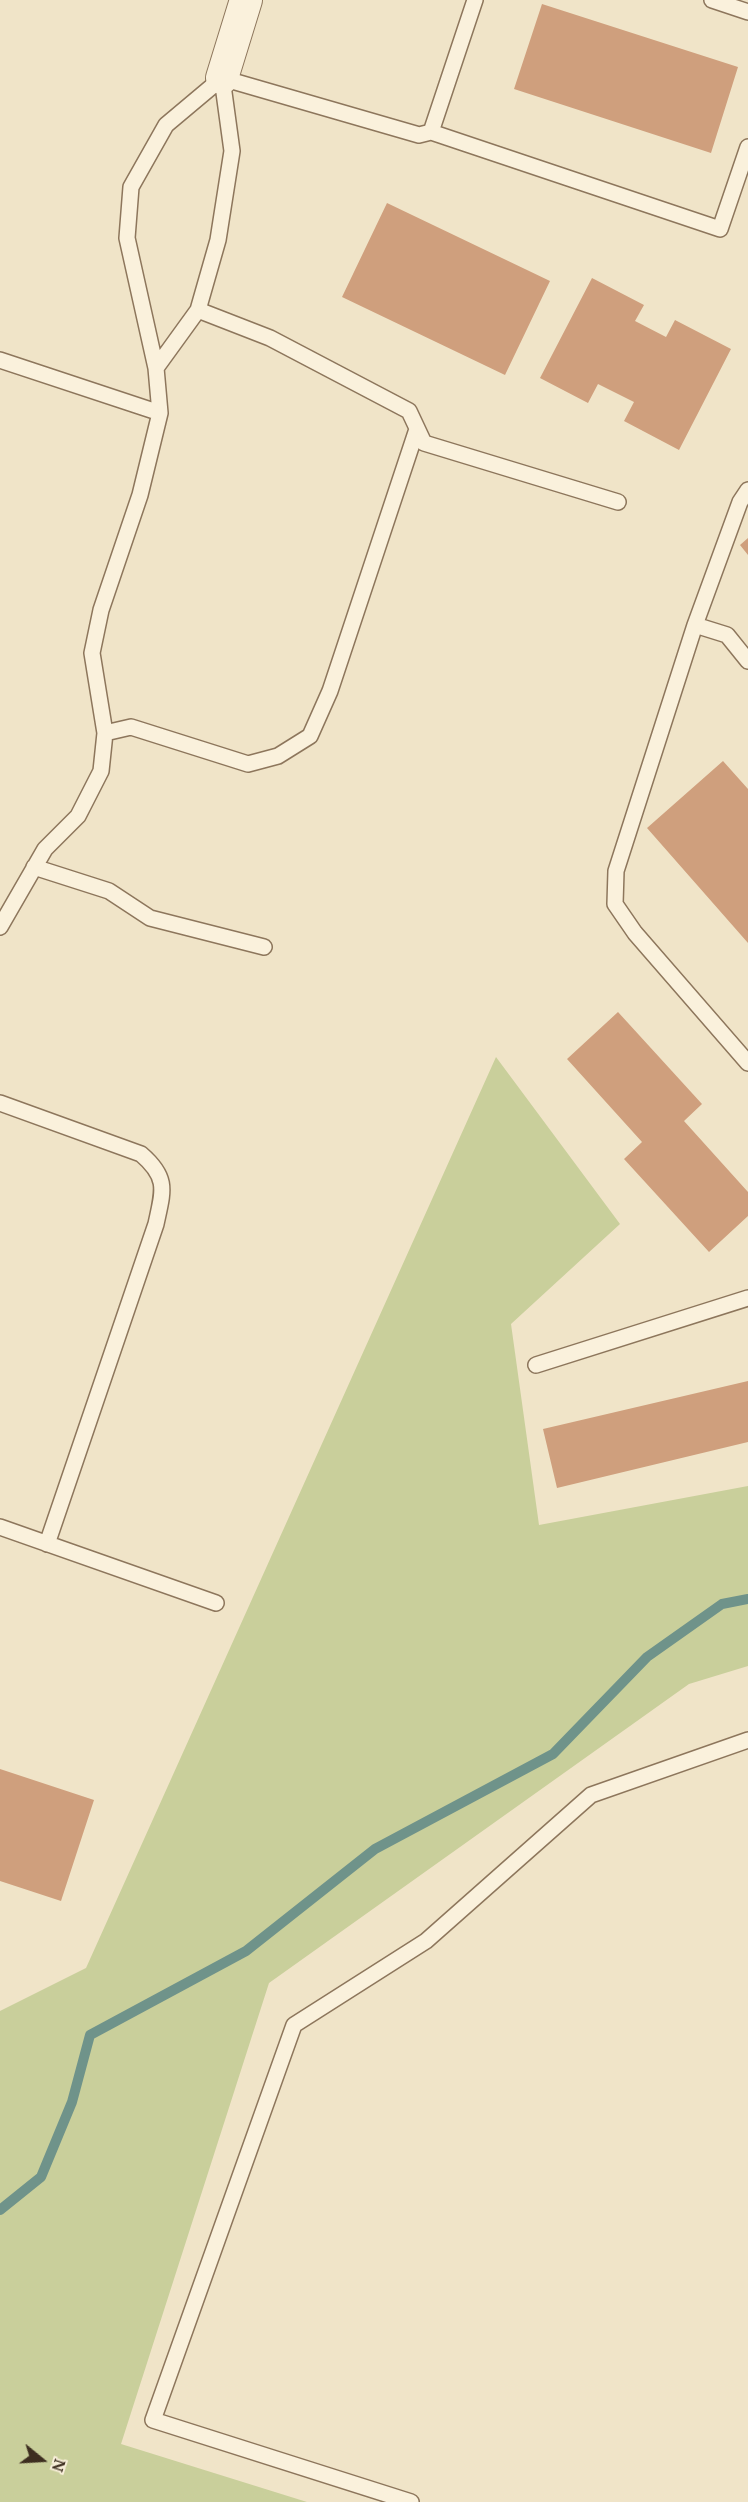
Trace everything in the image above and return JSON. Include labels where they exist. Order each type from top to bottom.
[{"type":"street","points":[[222,78],[246,0]]},
{"type":"lane","points":[[431,132],[475,0]]},
{"type":"lane","points":[[712,0],[748,12]]},
{"type":"lane","points":[[222,78],[418,135],[431,132],[720,229],[748,147]]},
{"type":"lane","points":[[156,368],[198,310],[218,240],[232,150],[222,78]]},
{"type":"lane","points":[[0,927],[45,849],[78,816],[101,771],[105,733],[92,653],[101,610],[140,495],[160,413],[156,368],[127,238],[131,187],[166,125],[222,78]]},
{"type":"lane","points":[[198,310],[270,338],[409,411],[424,443],[618,502]]},
{"type":"lane","points":[[0,360],[160,413]]},
{"type":"lane","points":[[105,733],[131,727],[248,764],[278,756],[310,736],[330,691],[417,429]]},
{"type":"lane","points":[[748,490],[740,502],[695,625],[616,871],[615,904],[635,933],[748,1063]]},
{"type":"lane","points":[[695,625],[727,634],[748,661]]},
{"type":"lane","points":[[34,867],[109,891],[150,918],[264,946]]},
{"type":"lane","points":[[0,1103],[141,1154],[157,1167],[163,1192],[156,1224],[47,1544]]},
{"type":"lane","points":[[536,1365],[748,1298]]},
{"type":"lane","points":[[0,1527],[216,1603]]},
{"type":"lane","points":[[411,2502],[153,2420],[294,2025],[426,1941],[591,1795],[748,1740]]},
{"type":"green space","points":[[496,1057],[620,1224],[511,1324],[539,1525],[748,1486],[748,1666],[689,1684],[269,1983],[121,2444],[307,2502],[0,2502],[0,2011],[86,1968]]},
{"type":"building","points":[[542,4],[738,67],[711,153],[514,89]]},
{"type":"building","points":[[387,203],[550,281],[505,375],[342,297]]},
{"type":"building","points":[[592,278],[644,305],[635,321],[666,337],[675,320],[731,349],[679,450],[624,421],[634,402],[598,384],[588,403],[540,378]]},
{"type":"building","points":[[748,538],[748,555],[740,545]]},
{"type":"building","points":[[723,761],[748,789],[748,943],[647,828]]},
{"type":"building","points":[[618,1012],[702,1104],[684,1121],[748,1192],[748,1216],[709,1252],[624,1159],[642,1142],[567,1059]]},
{"type":"building","points":[[748,1381],[748,1442],[557,1488],[543,1429]]},
{"type":"building","points":[[0,1769],[94,1800],[61,1901],[0,1881]]},
{"type":"waterway","points":[[0,2210],[41,2177],[72,2102],[90,2035],[246,1951],[375,1849],[553,1754],[647,1657],[722,1604],[748,1599]]}]
